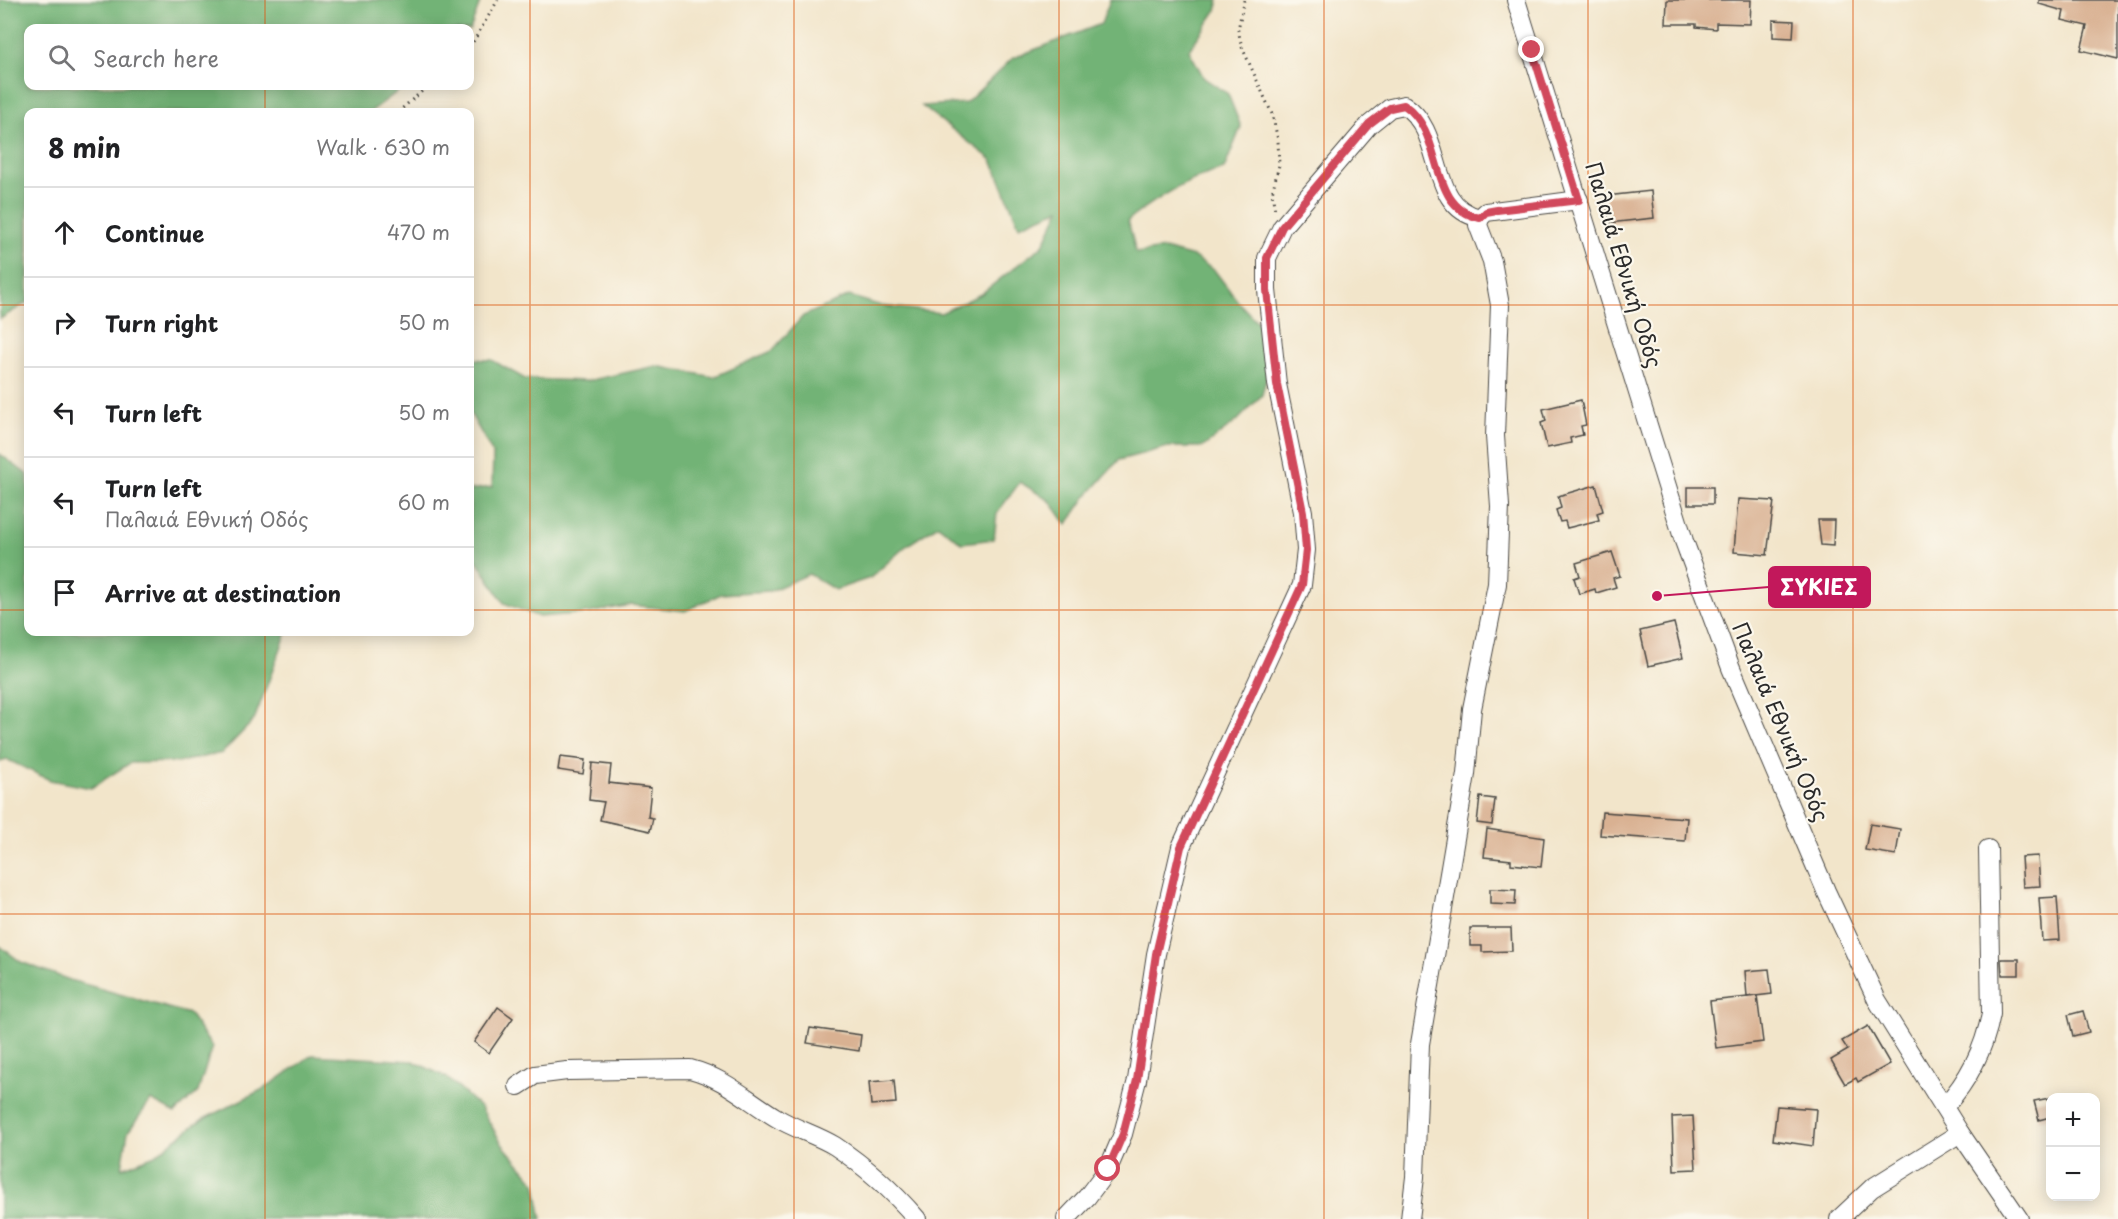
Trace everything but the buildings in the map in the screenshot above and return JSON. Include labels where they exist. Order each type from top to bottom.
[{"type":"street","name":"Παλαιά Εθνική Οδός","points":[[1516,0],[1684,541],[1731,668],[1826,891],[1877,1000],[1960,1133],[2019,1219]]},
{"type":"street","points":[[1066,1219],[1087,1197],[1108,1169],[1123,1134],[1137,1080],[1156,954],[1181,847],[1302,585],[1306,550],[1303,512],[1277,384],[1267,290],[1267,258],[1282,227],[1369,124],[1390,108],[1404,105],[1417,113],[1427,129],[1450,200],[1467,215],[1480,218]]},
{"type":"street","points":[[1410,1219],[1415,1177],[1420,1044],[1466,774],[1472,709],[1497,584],[1500,506],[1496,436],[1500,305],[1492,261],[1479,233],[1480,218],[1486,212],[1497,210],[1579,200]]},
{"type":"street","points":[[1944,1107],[1962,1086],[1975,1063],[1986,1040],[1991,1014],[1988,849]]},
{"type":"street","points":[[518,1086],[535,1075],[567,1071],[636,1072],[690,1069],[708,1074],[728,1083],[785,1123],[834,1145],[897,1196],[917,1219]]},
{"type":"street","points":[[1839,1219],[1872,1188],[1960,1133]]},
{"type":"path","points":[[474,40],[498,0]]},
{"type":"path","points":[[1244,0],[1239,30],[1242,47],[1272,114],[1278,140],[1280,165],[1272,193],[1273,206],[1282,227]]},
{"type":"path","points":[[403,108],[423,90]]},
{"type":"green space","points":[[0,0],[481,0],[472,24],[24,24],[24,90],[400,90],[375,108],[24,108],[24,304],[0,319]]},
{"type":"green space","points":[[1110,0],[1219,0],[1216,11],[1189,50],[1204,78],[1228,94],[1241,127],[1224,169],[1174,190],[1128,220],[1136,253],[1164,249],[1194,257],[1215,271],[1239,303],[1267,332],[1268,372],[1262,395],[1237,421],[1203,447],[1168,447],[1119,460],[1086,497],[1067,525],[1050,501],[1020,482],[997,513],[994,539],[962,543],[938,525],[906,546],[870,578],[835,590],[809,574],[770,591],[721,594],[685,611],[631,605],[589,613],[539,617],[504,603],[474,556],[474,489],[492,487],[493,454],[474,420],[474,359],[492,360],[525,379],[587,381],[656,366],[714,377],[772,351],[803,316],[849,296],[882,306],[941,313],[981,294],[1043,245],[1060,209],[1019,226],[992,160],[922,106],[966,103],[1013,58],[1101,24]]},
{"type":"green space","points":[[0,454],[24,472],[24,636],[286,636],[254,720],[222,753],[179,762],[130,763],[91,788],[50,780],[6,759],[0,762]]},
{"type":"green space","points":[[0,946],[21,962],[70,980],[189,1014],[212,1047],[198,1092],[175,1113],[151,1100],[128,1132],[122,1168],[155,1155],[200,1121],[267,1087],[312,1055],[413,1061],[446,1077],[481,1108],[502,1144],[535,1182],[542,1219],[0,1219]]},
{"type":"place","name":"ΣΥΚΙΕΣ","points":[[1657,596]]},
{"type":"route","points":[[1108,1169],[1123,1134],[1137,1080],[1156,954],[1181,847],[1198,804],[1288,621],[1302,585],[1306,550],[1303,512],[1277,384],[1267,290],[1267,258],[1282,227],[1305,196],[1369,124],[1390,108],[1404,105],[1417,113],[1427,129],[1450,200],[1467,215],[1480,218],[1486,212],[1579,200],[1532,50]]}]
